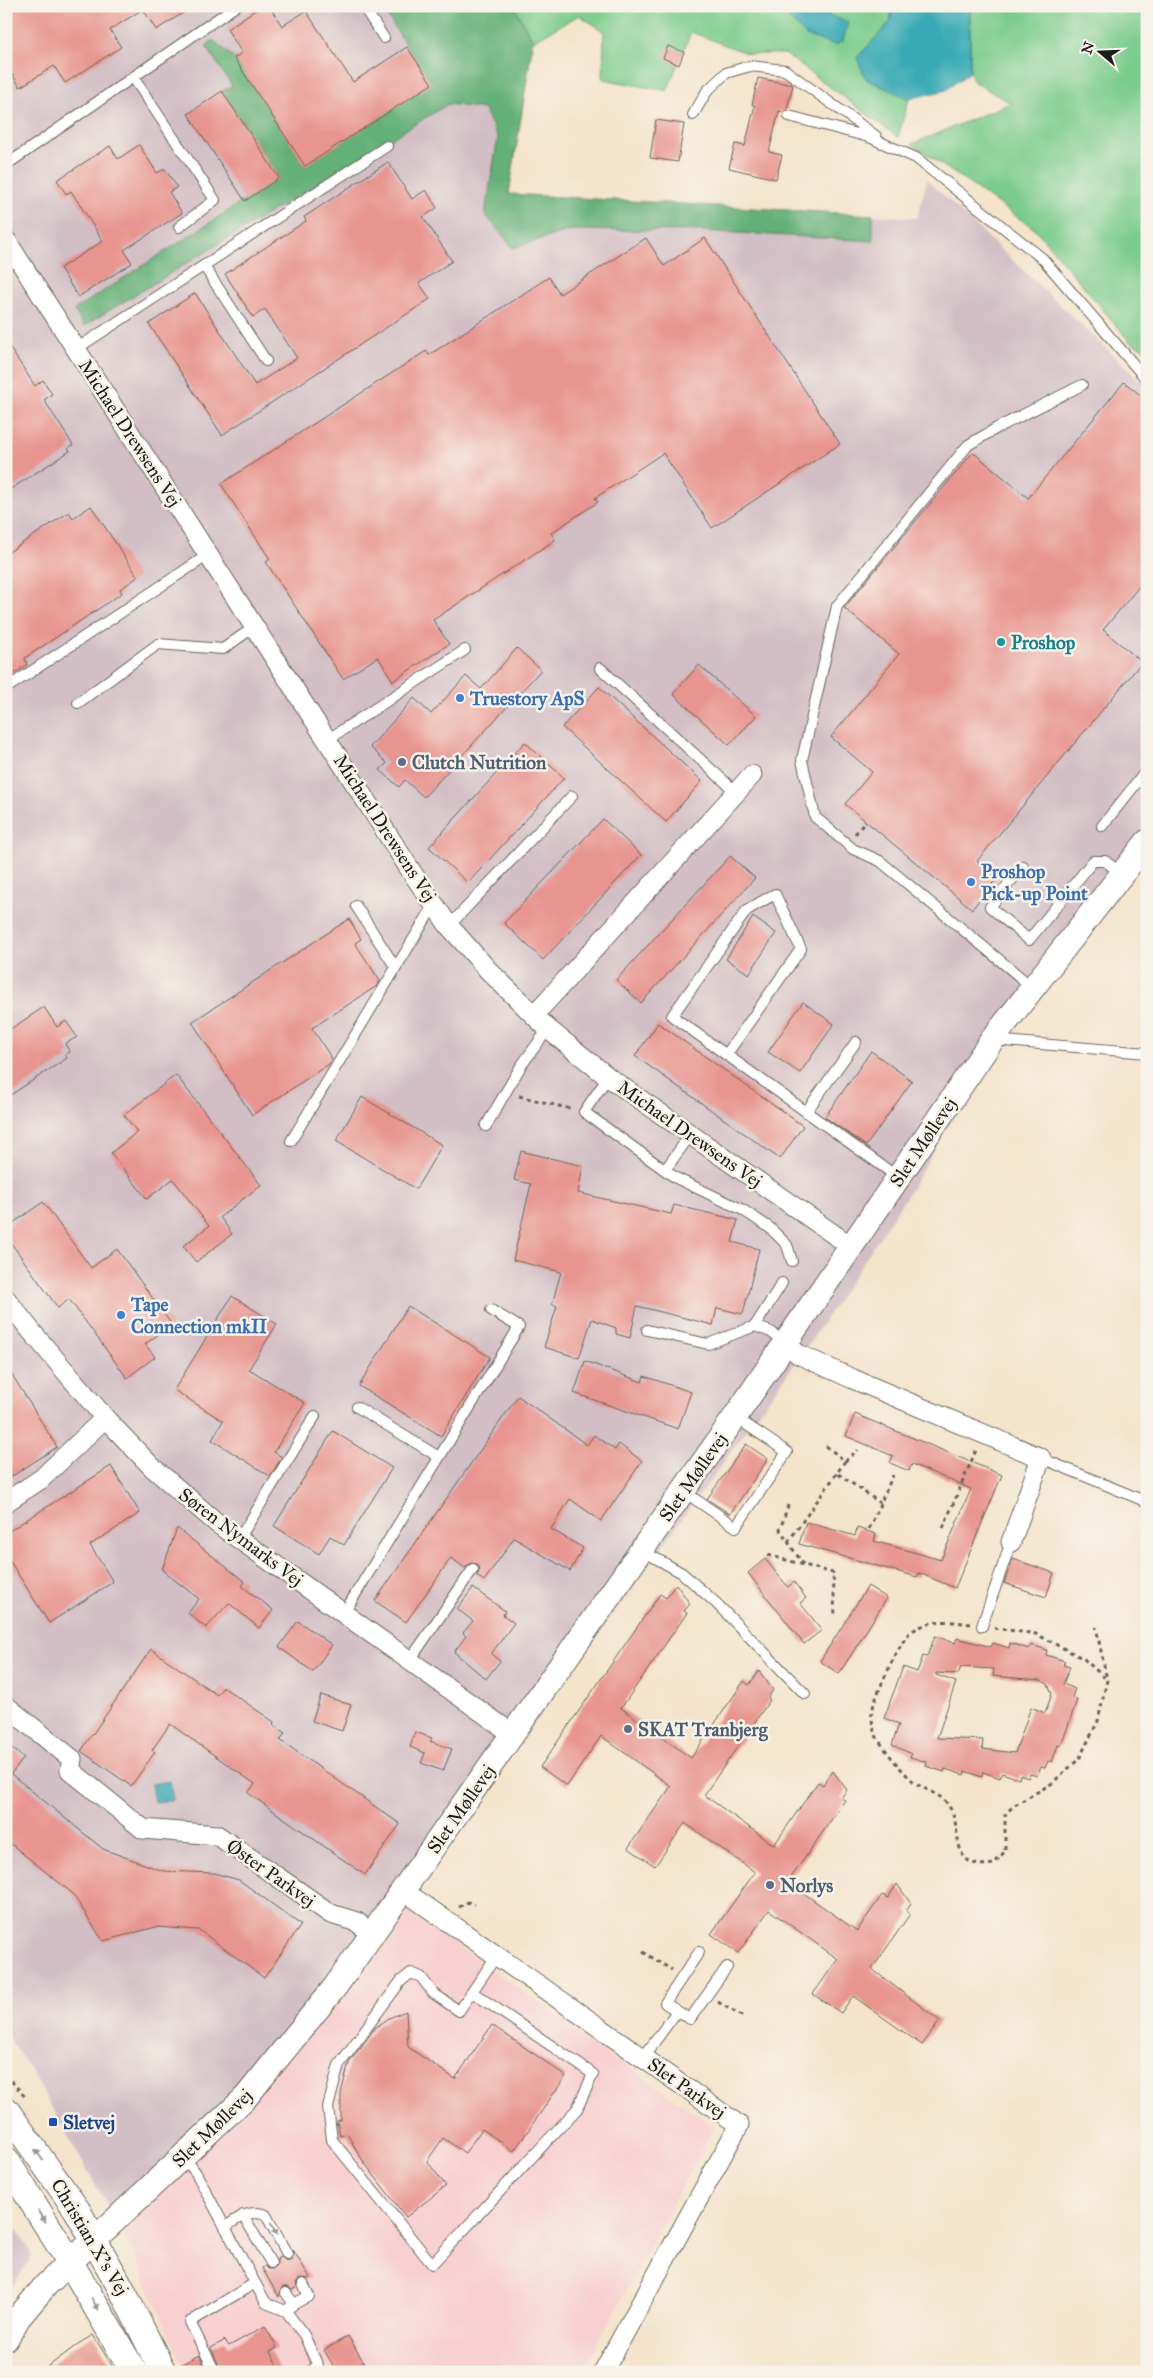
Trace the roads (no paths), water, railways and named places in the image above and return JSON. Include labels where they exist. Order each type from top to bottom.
[{"type":"main road","name":"Christian X's Vej","points":[[6,2110],[77,2210],[95,2240],[163,2372]]},
{"type":"main road","name":"Christian X's Vej","points":[[6,2160],[70,2262],[134,2372]]},
{"type":"street","name":"Michael Drewsens Vej","points":[[6,240],[254,627],[449,926],[489,971],[548,1029],[608,1077],[852,1247]]},
{"type":"street","points":[[534,1015],[752,775]]},
{"type":"street","name":"Slet Møllevej","points":[[70,2262],[246,2096],[292,2043],[404,1891],[641,1550],[736,1417],[992,1040],[1147,842]]},
{"type":"street","name":"Søren Nymarks Vej","points":[[6,1299],[105,1418],[152,1467],[218,1524],[514,1735]]},
{"type":"street","points":[[786,1343],[798,1354],[1041,1458],[1011,1542]]},
{"type":"street","points":[[6,1502],[41,1479],[105,1418]]},
{"type":"street","name":"Øster Parkvej","points":[[6,1706],[72,1759],[70,1770],[143,1829],[217,1835],[331,1914],[357,1922],[373,1934]]},
{"type":"street","name":"Slet Parkvej","points":[[404,1891],[739,2125],[603,2372]]},
{"type":"street","points":[[6,2339],[19,2317],[33,2299],[70,2262]]},
{"type":"lane","points":[[6,165],[236,6]]},
{"type":"lane","points":[[363,6],[384,38]]},
{"type":"lane","points":[[693,115],[707,91],[726,73],[750,66],[785,70],[887,144]]},
{"type":"lane","points":[[133,78],[215,200],[179,227]]},
{"type":"lane","points":[[788,116],[869,137],[916,158],[1043,259],[1147,380]]},
{"type":"lane","points":[[76,349],[386,146]]},
{"type":"lane","points":[[204,266],[266,361]]},
{"type":"lane","points":[[1032,987],[880,861],[853,849],[815,817],[802,760],[837,606],[968,445],[1082,385]]},
{"type":"lane","points":[[11,685],[208,555]]},
{"type":"lane","points":[[78,703],[158,644],[223,649],[254,627]]},
{"type":"lane","points":[[327,740],[465,650]]},
{"type":"lane","points":[[600,668],[736,792]]},
{"type":"lane","points":[[1102,826],[1147,770]]},
{"type":"lane","points":[[449,926],[572,796]]},
{"type":"lane","points":[[1023,866],[990,907],[1029,940],[1093,862],[1105,861],[1122,874]]},
{"type":"lane","points":[[726,1055],[800,949],[775,894],[747,910],[672,1016],[726,1055],[899,1178]]},
{"type":"lane","points":[[291,1141],[434,905]]},
{"type":"lane","points":[[356,906],[396,968]]},
{"type":"lane","points":[[486,1126],[548,1029]]},
{"type":"lane","points":[[992,1040],[1147,1053]]},
{"type":"lane","points":[[806,1112],[856,1042]]},
{"type":"lane","points":[[608,1077],[584,1112],[676,1178],[743,1210],[770,1228],[787,1245],[792,1261]]},
{"type":"lane","points":[[664,1170],[691,1134]]},
{"type":"lane","points":[[647,1330],[708,1344],[755,1326],[782,1283]]},
{"type":"lane","points":[[344,1613],[519,1327],[491,1310]]},
{"type":"lane","points":[[755,1326],[771,1332],[786,1343]]},
{"type":"lane","points":[[358,1407],[439,1457]]},
{"type":"lane","points":[[239,1539],[315,1416]]},
{"type":"lane","points":[[683,1492],[736,1528],[787,1452],[736,1417]]},
{"type":"lane","points":[[1041,1458],[1147,1502]]},
{"type":"lane","points":[[982,1626],[1011,1542]]},
{"type":"lane","points":[[641,1550],[682,1573],[716,1603],[805,1694]]},
{"type":"lane","points":[[410,1660],[473,1569]]},
{"type":"lane","points":[[699,1952],[665,2003],[690,2019],[727,1967]]},
{"type":"lane","points":[[472,1992],[593,2074],[577,2109],[432,2264],[332,2140],[328,2107],[339,2064],[406,1977],[411,1973],[421,1977],[433,1993],[459,2011],[497,1955]]},
{"type":"lane","points":[[643,2058],[677,2011]]},
{"type":"lane","points":[[183,2156],[196,2173],[266,2303],[290,2308],[309,2296],[302,2284]]},
{"type":"lane","points":[[225,2227],[243,2215],[257,2212],[266,2215],[287,2254]]},
{"type":"lane","points":[[243,2215],[271,2263]]},
{"type":"lane","points":[[215,2372],[190,2322],[255,2283]]},
{"type":"lane","points":[[286,2293],[290,2308],[318,2366],[309,2372]]},
{"type":"water","points":[[777,6],[803,6],[848,22],[843,41],[836,45],[806,36]]},
{"type":"water","points":[[891,6],[970,6],[970,72],[946,90],[909,99],[866,79],[857,58],[891,21]]},
{"type":"water","points":[[170,1781],[173,1800],[154,1802],[151,1784]]},
{"type":"place","name":"Proshop","points":[[1001,642]]},
{"type":"place","name":"Truestory ApS","points":[[460,698]]},
{"type":"place","name":"Clutch Nutrition","points":[[402,762]]},
{"type":"place","name":"Proshop Pick-up Point","points":[[971,882]]},
{"type":"place","name":"Tape Connection mkII","points":[[121,1315]]},
{"type":"place","name":"SKAT Tranbjerg","points":[[628,1729]]},
{"type":"place","name":"Norlys","points":[[770,1885]]},
{"type":"place","name":"Sletvej","points":[[53,2122]]}]
